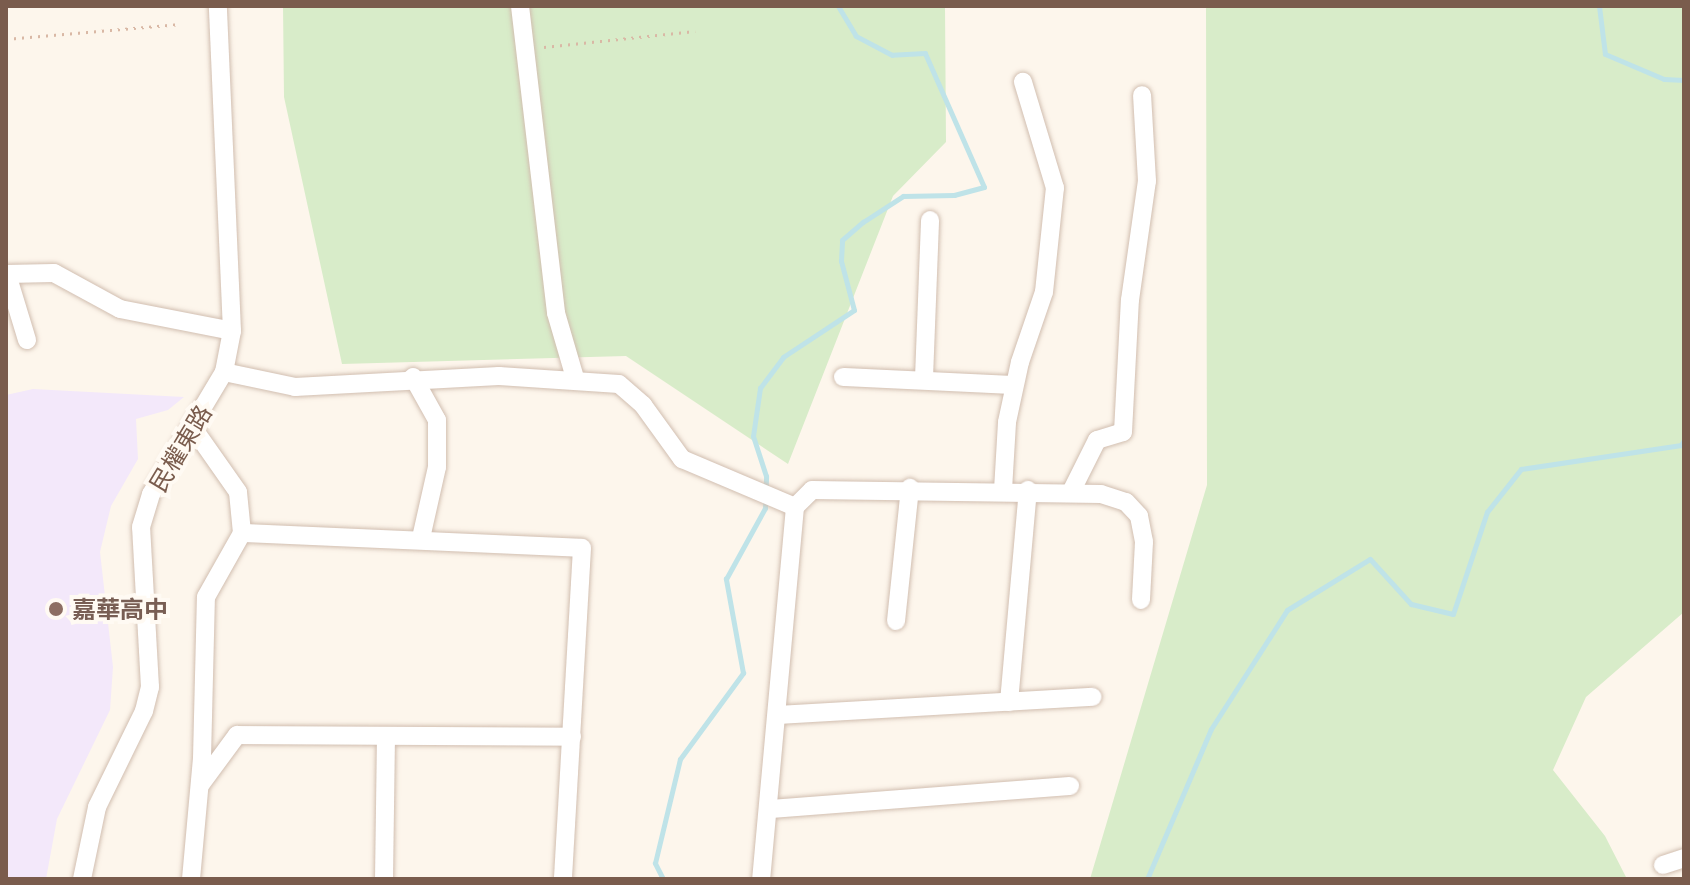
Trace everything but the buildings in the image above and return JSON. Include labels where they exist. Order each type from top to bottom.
[{"type":"street","name":"民權東路","points":[[82,879],[97,807],[144,711],[150,687],[141,527],[151,494],[224,372],[232,331],[218,6]]},
{"type":"street","points":[[520,6],[556,313],[575,378]]},
{"type":"street","points":[[1003,490],[1014,385],[1044,292],[1055,188],[1023,82]]},
{"type":"street","points":[[1071,492],[1097,440],[1123,432],[1130,300],[1147,181],[1142,95]]},
{"type":"street","points":[[924,378],[930,220]]},
{"type":"street","points":[[27,340],[7,274],[54,273],[120,309],[232,331]]},
{"type":"street","points":[[224,372],[295,387],[413,377],[575,378],[619,384],[643,405],[682,459],[795,507]]},
{"type":"street","points":[[413,377],[437,420],[437,467],[421,538]]},
{"type":"street","points":[[843,377],[924,378],[1014,385]]},
{"type":"street","points":[[191,879],[200,786],[206,597],[242,533],[238,492],[193,428]]},
{"type":"street","points":[[896,621],[910,488]]},
{"type":"street","points":[[761,879],[770,809],[795,507],[812,490],[1028,490],[1071,492],[1126,502],[1139,516],[1144,542],[1141,600]]},
{"type":"street","points":[[1009,702],[1028,490]]},
{"type":"street","points":[[242,533],[421,538],[582,548],[563,879]]},
{"type":"street","points":[[778,715],[1092,697]]},
{"type":"street","points":[[200,786],[237,735],[572,737]]},
{"type":"street","points":[[384,879],[386,738]]},
{"type":"street","points":[[770,809],[1070,786]]},
{"type":"street","points":[[1663,865],[1684,858]]},
{"type":"path","points":[[6,39],[180,24]]},
{"type":"path","points":[[525,49],[695,31]]},
{"type":"shaded area","name":"嘉華高中","points":[[33,389],[184,397],[168,410],[136,419],[138,459],[111,506],[100,552],[113,667],[110,710],[57,819],[46,879],[6,879],[6,395]]},
{"type":"green space","points":[[283,6],[945,6],[946,142],[893,196],[788,464],[626,356],[342,364],[284,97]]},
{"type":"green space","points":[[1206,6],[1684,6],[1684,612],[1586,697],[1553,770],[1605,836],[1627,879],[1090,879],[1207,485]]},
{"type":"waterway","points":[[663,879],[655,863],[680,759],[743,673],[726,579],[765,508],[766,476],[753,436],[760,388],[783,357],[854,310],[841,261],[842,240],[903,196],[954,195],[984,187],[925,53],[892,55],[856,36],[838,6]]},
{"type":"waterway","points":[[1599,6],[1605,54],[1664,79],[1684,80]]},
{"type":"waterway","points":[[1147,879],[1211,729],[1287,610],[1370,559],[1411,604],[1453,614],[1487,512],[1521,469],[1681,445],[1684,440]]},
{"type":"place","name":"嘉華高中","points":[[56,609]]}]
